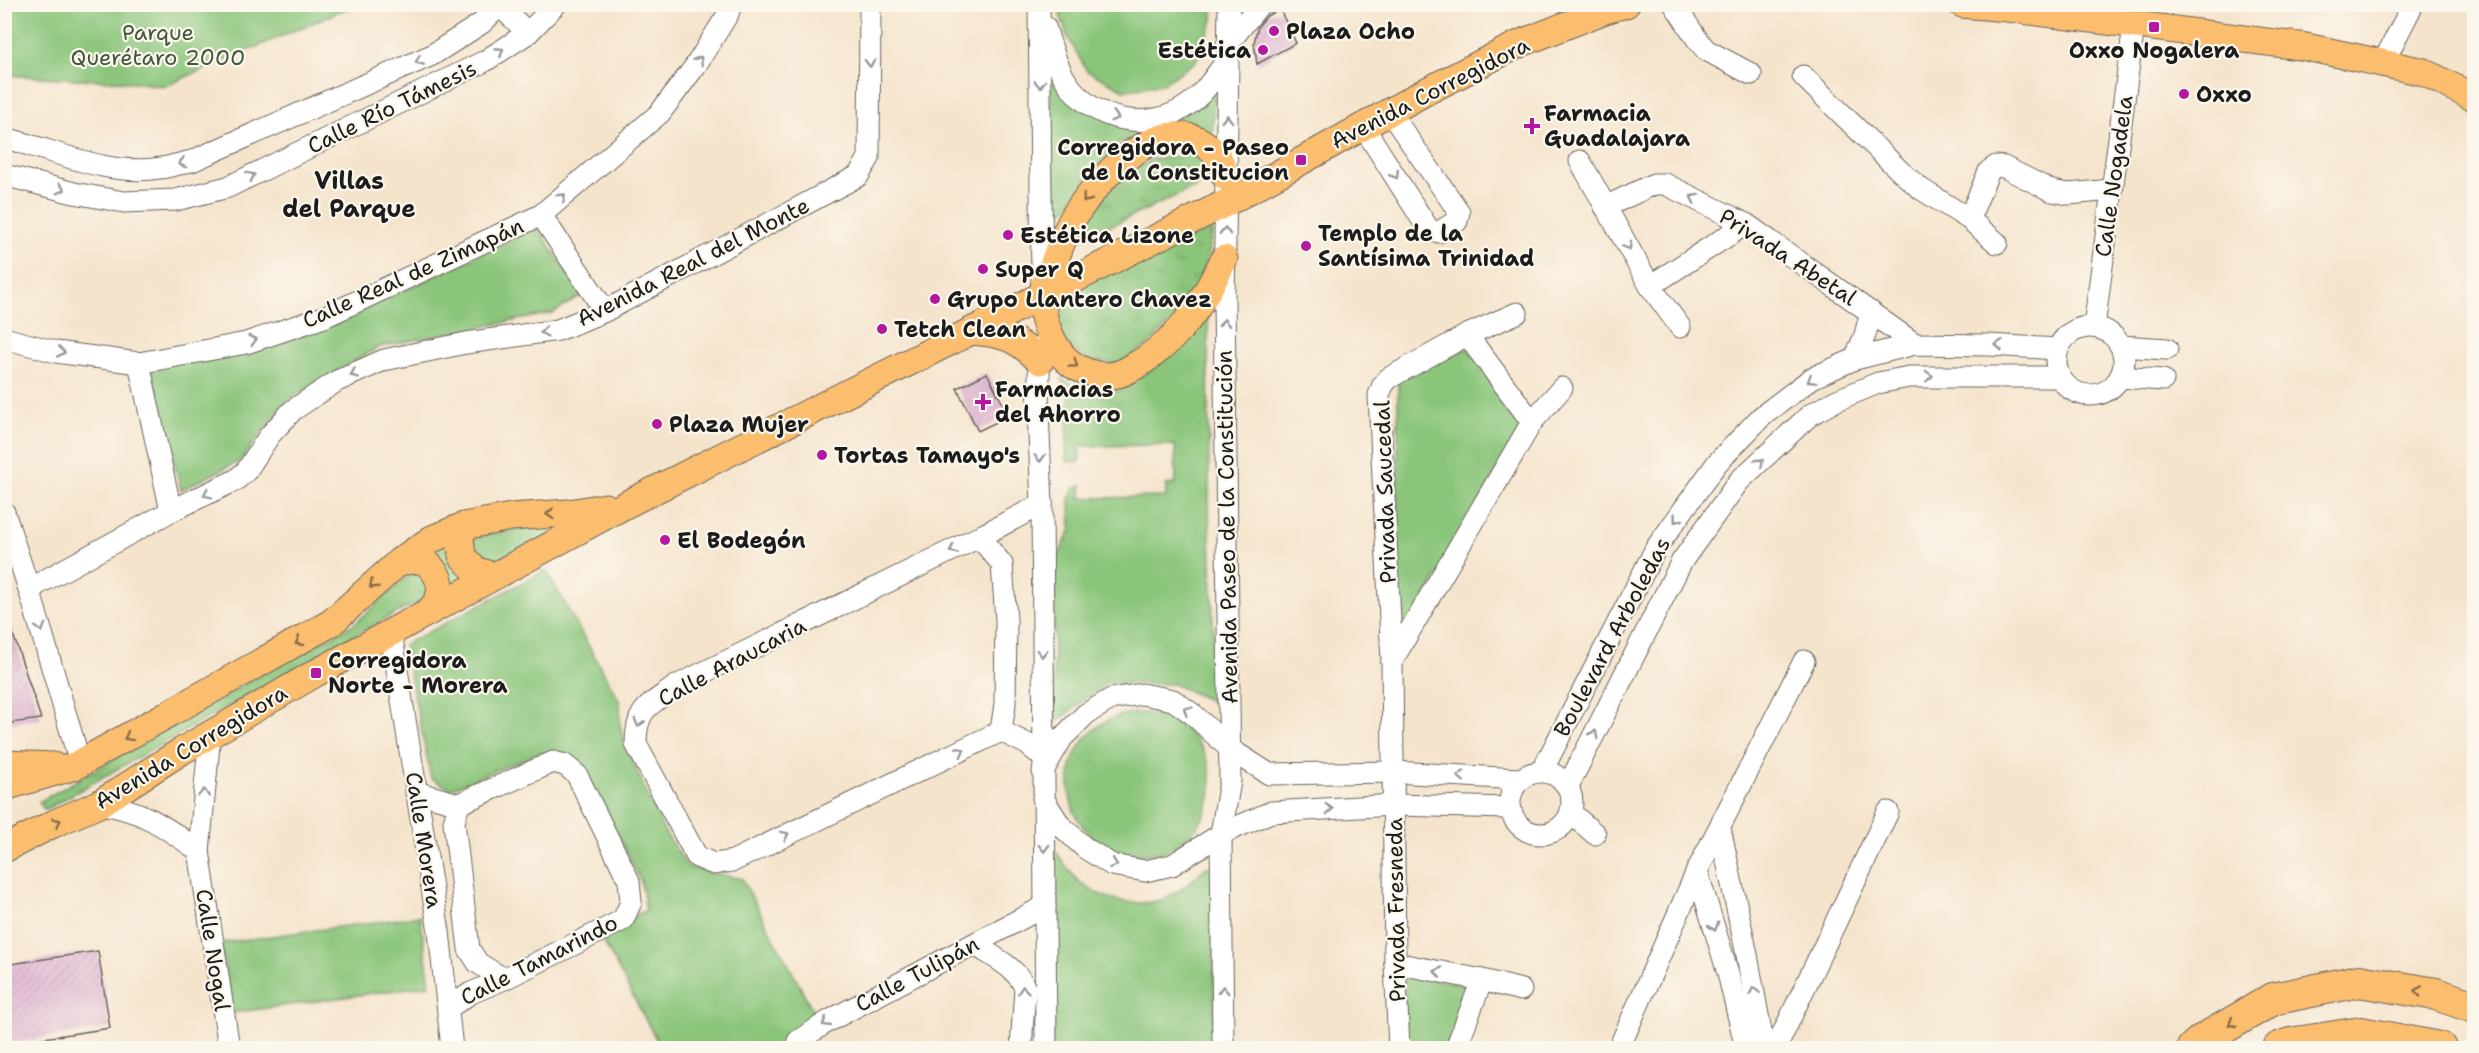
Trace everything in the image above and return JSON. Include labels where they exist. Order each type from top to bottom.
[{"type":"highway","points":[[2193,1048],[2273,999],[2359,981],[2436,994],[2475,1006]]},
{"type":"highway","points":[[2279,1048],[2290,1044],[2361,1033],[2440,1048]]},
{"type":"main road","name":"Avenida Corregidora","points":[[4,849],[99,804],[210,734],[628,502],[1042,295],[1226,190],[1363,126],[1519,44],[1626,4]]},
{"type":"main road","points":[[1962,4],[2306,47],[2424,72],[2475,98]]},
{"type":"main road","points":[[1224,259],[1199,307],[1172,338],[1139,363],[1111,376],[1090,374],[1071,363],[1053,341],[1045,318],[1042,295],[1062,239],[1076,213],[1108,175],[1145,145],[1173,134],[1198,140],[1216,154],[1226,190]]},
{"type":"main road","points":[[971,330],[991,332],[1012,338],[1040,361]]},
{"type":"main road","name":"Avenida Corregidora","points":[[4,787],[77,765],[332,623],[400,561],[432,538],[464,526],[511,517],[568,513],[628,502]]},
{"type":"main road","points":[[511,517],[521,528],[527,545],[524,560]]},
{"type":"main road","points":[[464,526],[460,536],[462,556],[475,570],[494,576]]},
{"type":"main road","points":[[400,561],[423,560],[436,570],[441,589],[435,606],[427,613]]},
{"type":"main road","points":[[4,764],[77,765]]},
{"type":"main road","points":[[4,807],[77,765]]},
{"type":"street","name":"Calle Río Támesis","points":[[4,175],[74,193],[124,202],[176,200],[228,188],[485,61],[528,33],[556,4]]},
{"type":"street","name":"Calle Real de Zimapán","points":[[4,338],[56,352],[139,363],[246,343],[324,317],[541,215],[660,113],[696,65],[728,14],[731,4]]},
{"type":"street","name":"Avenida Real del Monte","points":[[29,589],[171,511],[236,480],[247,470],[268,436],[293,410],[337,381],[384,360],[466,343],[558,330],[605,311],[858,176],[869,158],[870,4]]},
{"type":"street","name":"Avenida Paseo de la Constitución","points":[[1223,1048],[1221,834],[1230,781],[1224,259],[1229,4]]},
{"type":"street","points":[[1039,5],[1060,70],[1066,82],[1085,103],[1110,116],[1130,120],[1150,120],[1177,112],[1199,96],[1260,4]]},
{"type":"street","points":[[1674,4],[1706,50],[1751,74]]},
{"type":"street","points":[[2383,63],[2413,4]]},
{"type":"street","name":"Calle Río Támesis","points":[[4,138],[71,158],[126,169],[159,169],[192,160],[275,126],[432,55],[482,23],[501,5]]},
{"type":"street","points":[[501,5],[528,33]]},
{"type":"street","points":[[1039,5],[1042,295],[1038,410],[1042,504],[1042,765],[1046,1048]]},
{"type":"street","name":"Calle Nogadela","points":[[2094,327],[2134,25]]},
{"type":"street","points":[[1803,76],[1899,171],[1921,189],[1969,219],[1997,243]]},
{"type":"street","points":[[1363,126],[1429,230],[1439,232],[1457,221],[1459,212],[1389,111]]},
{"type":"street","points":[[275,126],[293,156]]},
{"type":"street","points":[[1580,160],[1650,286],[1680,327]]},
{"type":"street","points":[[1969,219],[1989,171],[1996,166],[2004,167],[2052,191],[2068,194],[2112,190]]},
{"type":"street","name":"Privada Abetal","points":[[1605,207],[1654,184],[1665,184],[1746,224],[1915,344]]},
{"type":"street","points":[[541,215],[605,311]]},
{"type":"street","points":[[1650,286],[1746,224]]},
{"type":"street","points":[[1855,359],[1871,312]]},
{"type":"street","name":"Privada Saucedal","points":[[1394,772],[1392,661],[1379,395],[1389,378],[1467,335],[1517,313]]},
{"type":"street","points":[[2083,327],[2105,330],[2121,346],[2124,356],[2120,377],[2108,390],[2090,396],[2078,393],[2067,387],[2060,378],[2056,363],[2058,349],[2063,339],[2072,332],[2083,327]]},
{"type":"street","points":[[1467,335],[1532,422]]},
{"type":"street","name":"Boulevard Arboledas","points":[[1542,771],[1656,548],[1717,463],[1761,417],[1812,378],[1855,359],[1915,344],[2058,349]]},
{"type":"street","points":[[2121,346],[2167,350]]},
{"type":"street","points":[[139,363],[171,511]]},
{"type":"street","name":"Boulevard Arboledas","points":[[1568,786],[1682,561],[1739,481],[1810,415],[1837,400],[1878,383],[1909,377],[2060,378]]},
{"type":"street","points":[[2120,377],[2163,380]]},
{"type":"street","name":"Privada Saucedal","points":[[1392,661],[1532,422],[1562,388]]},
{"type":"street","points":[[1717,463],[1739,481]]},
{"type":"street","name":"Calle Araucaria","points":[[1001,731],[733,861],[714,864],[697,857],[636,744],[636,726],[643,711],[676,687],[1042,504]]},
{"type":"street","points":[[4,512],[29,589],[77,765]]},
{"type":"street","points":[[979,537],[1002,564],[1006,620],[1005,704],[1001,731],[1027,744],[1042,765]]},
{"type":"street","name":"Calle Morera","points":[[391,632],[439,932],[452,1048]]},
{"type":"street","points":[[1619,1048],[1697,871],[1804,661]]},
{"type":"street","points":[[1042,765],[1062,738],[1086,714],[1112,699],[1142,694],[1173,700],[1194,715],[1230,749],[1269,774],[1394,772],[1519,779]]},
{"type":"street","name":"Calle Nogal","points":[[210,734],[199,851],[229,1048]]},
{"type":"street","name":"Calle Tamarindo","points":[[448,1008],[471,993],[623,920],[631,902],[629,881],[577,775],[566,765],[553,762],[459,804]]},
{"type":"street","points":[[1542,771],[1557,776],[1568,786],[1572,799],[1571,813],[1562,827],[1547,834],[1530,833],[1517,824],[1509,808],[1511,793],[1519,779],[1529,773],[1542,771]]},
{"type":"street","name":"Privada Fresneda","points":[[1394,772],[1395,963],[1399,1048]]},
{"type":"street","points":[[416,792],[459,804]]},
{"type":"street","points":[[1043,797],[1060,825],[1085,848],[1112,865],[1145,871],[1173,865],[1221,834],[1271,812],[1394,805],[1509,808]]},
{"type":"street","points":[[99,804],[122,806],[160,823],[199,851]]},
{"type":"street","name":"Calle Morera","points":[[459,804],[454,822],[469,949],[478,963],[504,979]]},
{"type":"street","points":[[1776,1048],[1888,812]]},
{"type":"street","points":[[1571,813],[1595,834]]},
{"type":"street","points":[[1720,828],[1764,1048]]},
{"type":"street","points":[[1697,871],[1728,973],[1746,1048]]},
{"type":"street","name":"Calle Tulipán","points":[[798,1048],[798,1041],[827,1022],[1045,906]]},
{"type":"street","points":[[974,944],[1016,973],[1022,980],[1025,988],[1021,1048]]},
{"type":"street","points":[[1395,963],[1521,990]]},
{"type":"street","points":[[1456,1048],[1482,980]]},
{"type":"green space","name":"Parque Querétaro 2000","points":[[4,5],[354,5],[165,86],[5,75]]},
{"type":"green space","points":[[1057,5],[1213,5],[1213,20],[1196,61],[1163,84],[1124,90],[1087,71],[1067,36]]},
{"type":"green space","points":[[1050,72],[1123,127],[1215,90],[1212,136],[1177,124],[1118,143],[1055,222]]},
{"type":"green space","points":[[1193,155],[1203,163],[1211,180],[1073,243],[1086,216],[1115,185],[1151,159]]},
{"type":"green space","points":[[1215,219],[1203,278],[1181,311],[1149,345],[1118,364],[1084,359],[1059,336],[1051,301]]},
{"type":"green space","points":[[537,227],[582,295],[553,313],[379,347],[285,402],[240,461],[181,490],[149,364],[248,353],[328,327]]},
{"type":"green space","points":[[1208,306],[1209,507],[1216,703],[1173,684],[1106,683],[1053,725],[1055,563],[1071,529],[1070,498],[1074,489],[1082,485],[1081,498],[1166,497],[1166,485],[1176,484],[1175,445],[1080,446],[1080,462],[1066,461],[1069,398],[1062,379],[1081,389],[1102,394],[1120,390],[1167,359]]},
{"type":"green space","points":[[1467,348],[1523,424],[1397,648],[1398,379]]},
{"type":"green space","points":[[598,512],[522,552],[489,562],[474,563],[467,539]]},
{"type":"green space","points":[[450,540],[453,566],[461,574],[476,578],[444,598],[425,553]]},
{"type":"green space","points":[[416,569],[428,574],[426,598],[358,633],[45,810],[39,802],[265,672],[354,624]]},
{"type":"green space","points":[[546,570],[620,702],[620,726],[626,747],[664,831],[688,867],[742,879],[817,1018],[798,1048],[661,1048],[600,935],[646,910],[641,882],[596,791],[570,756],[539,753],[450,789],[431,778],[404,645]]},
{"type":"green space","points":[[1140,713],[1167,719],[1190,734],[1205,757],[1211,784],[1205,811],[1190,834],[1167,849],[1140,855],[1113,849],[1090,834],[1075,811],[1069,784],[1075,757],[1090,734],[1113,719]]},
{"type":"green space","points":[[1056,852],[1075,877],[1091,890],[1111,898],[1134,903],[1166,898],[1188,884],[1206,867],[1214,867],[1214,1048],[1052,1048],[1048,855]]},
{"type":"green space","points":[[420,916],[430,985],[231,1013],[221,943]]},
{"type":"green space","points":[[1404,974],[1470,986],[1446,1048],[1405,1048]]},
{"type":"building","name":"Plaza Ocho","points":[[1280,10],[1296,43],[1257,64],[1254,43],[1258,26],[1268,15]]},
{"type":"building","name":"Farmacias del Ahorro","points":[[987,373],[1009,416],[978,431],[957,388]]},
{"type":"building","points":[[7,616],[41,719],[4,724],[4,617]]},
{"type":"building","points":[[98,951],[110,1028],[4,1044],[4,965]]},
{"type":"place","name":"Oxxo Nogalera","points":[[2154,27]]},
{"type":"place","name":"Plaza Ocho","points":[[1274,31]]},
{"type":"place","name":"Estética","points":[[1263,50]]},
{"type":"place","name":"Oxxo","points":[[2184,94]]},
{"type":"place","name":"Farmacia Guadalajara","points":[[1532,126]]},
{"type":"place","name":"Corregidora - Paseo de la Constitucion","points":[[1301,160]]},
{"type":"place","name":"Estética Lizone","points":[[1008,235]]},
{"type":"place","name":"Templo de la Santísima Trinidad","points":[[1306,246]]},
{"type":"place","name":"Super Q","points":[[983,269]]},
{"type":"place","name":"Grupo Llantero Chavez","points":[[935,299]]},
{"type":"place","name":"Tetch Clean","points":[[882,329]]},
{"type":"place","name":"Farmacias del Ahorro","points":[[983,402]]},
{"type":"place","name":"Plaza Mujer","points":[[657,424]]},
{"type":"place","name":"Tortas Tamayo's","points":[[822,455]]},
{"type":"place","name":"El Bodegón","points":[[665,540]]},
{"type":"place","name":"Corregidora Norte - Morera","points":[[316,673]]},
{"type":"district","name":"Villas del Parque","points":[[349,195]]}]
